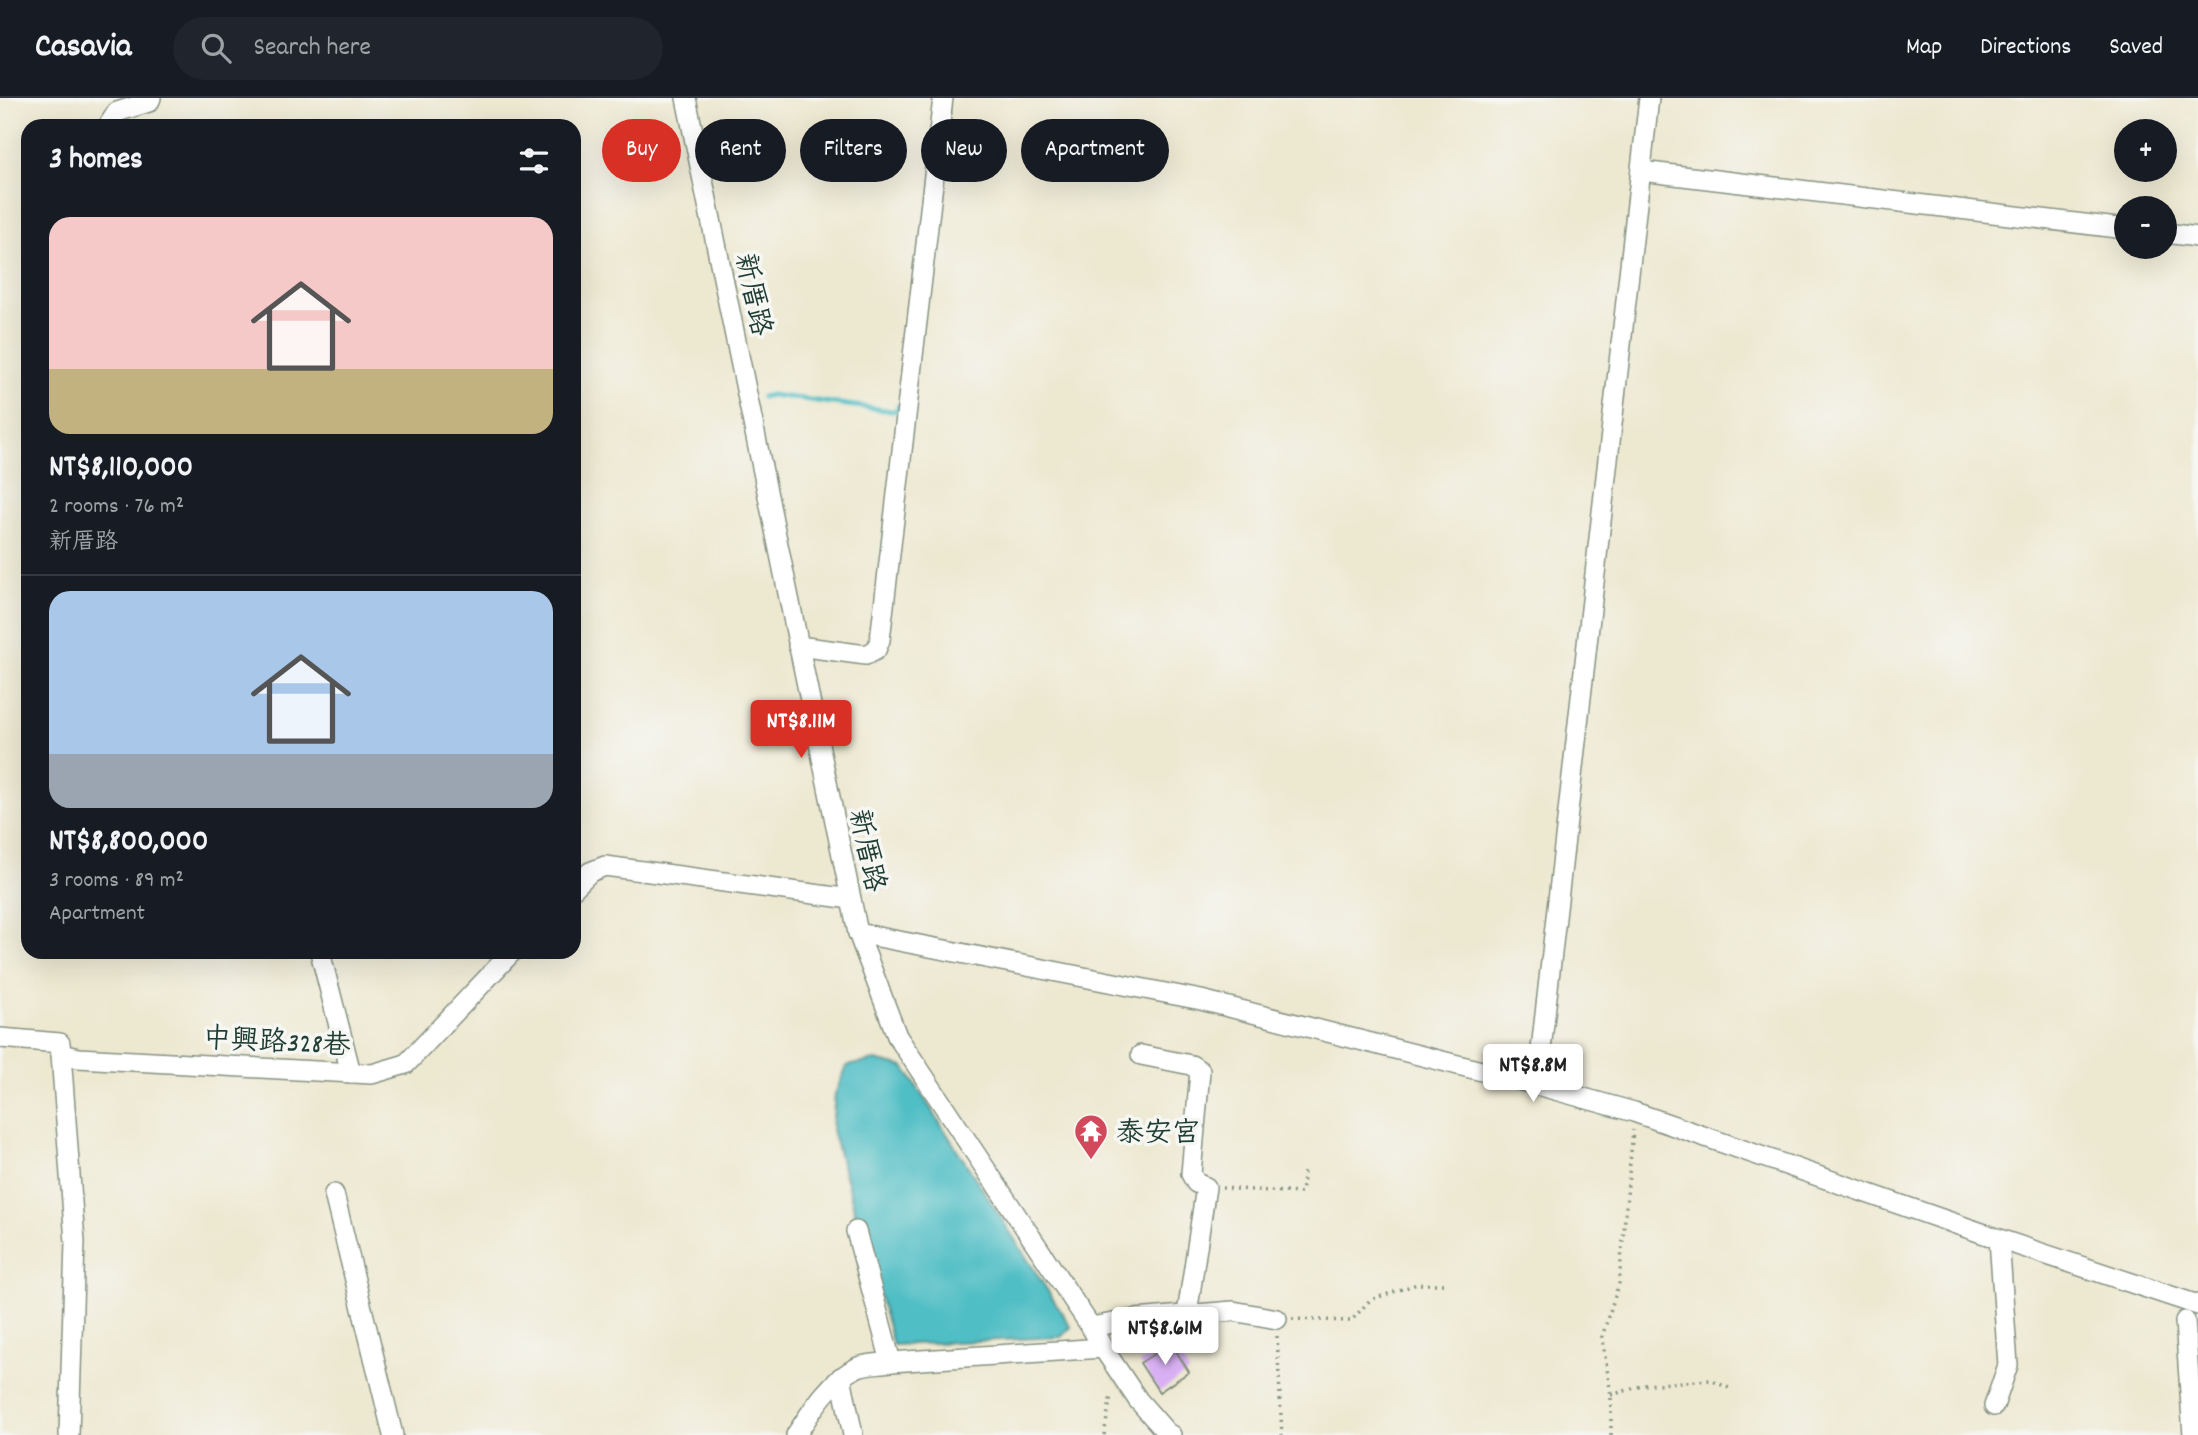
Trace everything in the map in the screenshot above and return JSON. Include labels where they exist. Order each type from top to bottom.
[{"type":"street","points":[[112,119],[117,112],[149,102],[151,98]]},
{"type":"street","name":"新厝路","points":[[685,98],[859,933],[897,1036],[1091,1327],[1115,1368],[1138,1400],[1171,1435]]},
{"type":"street","points":[[798,646],[866,655],[876,650],[880,640],[943,98]]},
{"type":"street","points":[[1537,1084],[1650,98]]},
{"type":"street","points":[[1641,171],[2114,228]]},
{"type":"street","points":[[2177,234],[2198,237]]},
{"type":"street","points":[[581,881],[590,872],[605,866],[851,899]]},
{"type":"street","points":[[859,933],[1201,1000],[1537,1084],[1634,1112],[2198,1305]]},
{"type":"street","points":[[322,959],[351,1073]]},
{"type":"street","name":"中興路328巷","points":[[0,1038],[60,1043],[61,1054],[78,1058],[372,1074],[407,1064],[505,959]]},
{"type":"street","points":[[61,1054],[75,1242],[69,1435]]},
{"type":"street","points":[[1142,1055],[1191,1065],[1200,1071],[1191,1174],[1196,1183],[1206,1187],[1187,1314]]},
{"type":"street","points":[[334,1194],[393,1435]]},
{"type":"street","points":[[856,1231],[891,1362]]},
{"type":"street","points":[[1994,1406],[2008,1365],[1999,1239]]},
{"type":"street","points":[[1091,1327],[1135,1319],[1233,1311],[1277,1319]]},
{"type":"street","points":[[2185,1321],[2193,1435]]},
{"type":"street","points":[[796,1435],[816,1404],[841,1377],[860,1366],[1103,1348]]},
{"type":"street","points":[[841,1377],[853,1435]]},
{"type":"path","points":[[1611,1435],[1611,1395],[1602,1337],[1619,1283],[1634,1112]]},
{"type":"path","points":[[1206,1187],[1301,1193],[1304,1171]]},
{"type":"path","points":[[1282,1435],[1277,1319],[1352,1321],[1370,1300],[1417,1284],[1447,1284]]},
{"type":"path","points":[[1104,1435],[1115,1368]]},
{"type":"path","points":[[1611,1395],[1645,1385],[1710,1380],[1729,1388]]},
{"type":"water","points":[[875,1060],[904,1067],[1071,1327],[1061,1337],[893,1345],[832,1130],[835,1094],[847,1066]]},
{"type":"building","points":[[1171,1343],[1189,1372],[1159,1392],[1140,1363]]},
{"type":"waterway","points":[[762,397],[771,395],[893,411],[898,410],[898,406]]},
{"type":"place","name":"泰安宮","points":[[1091,1161]]}]
